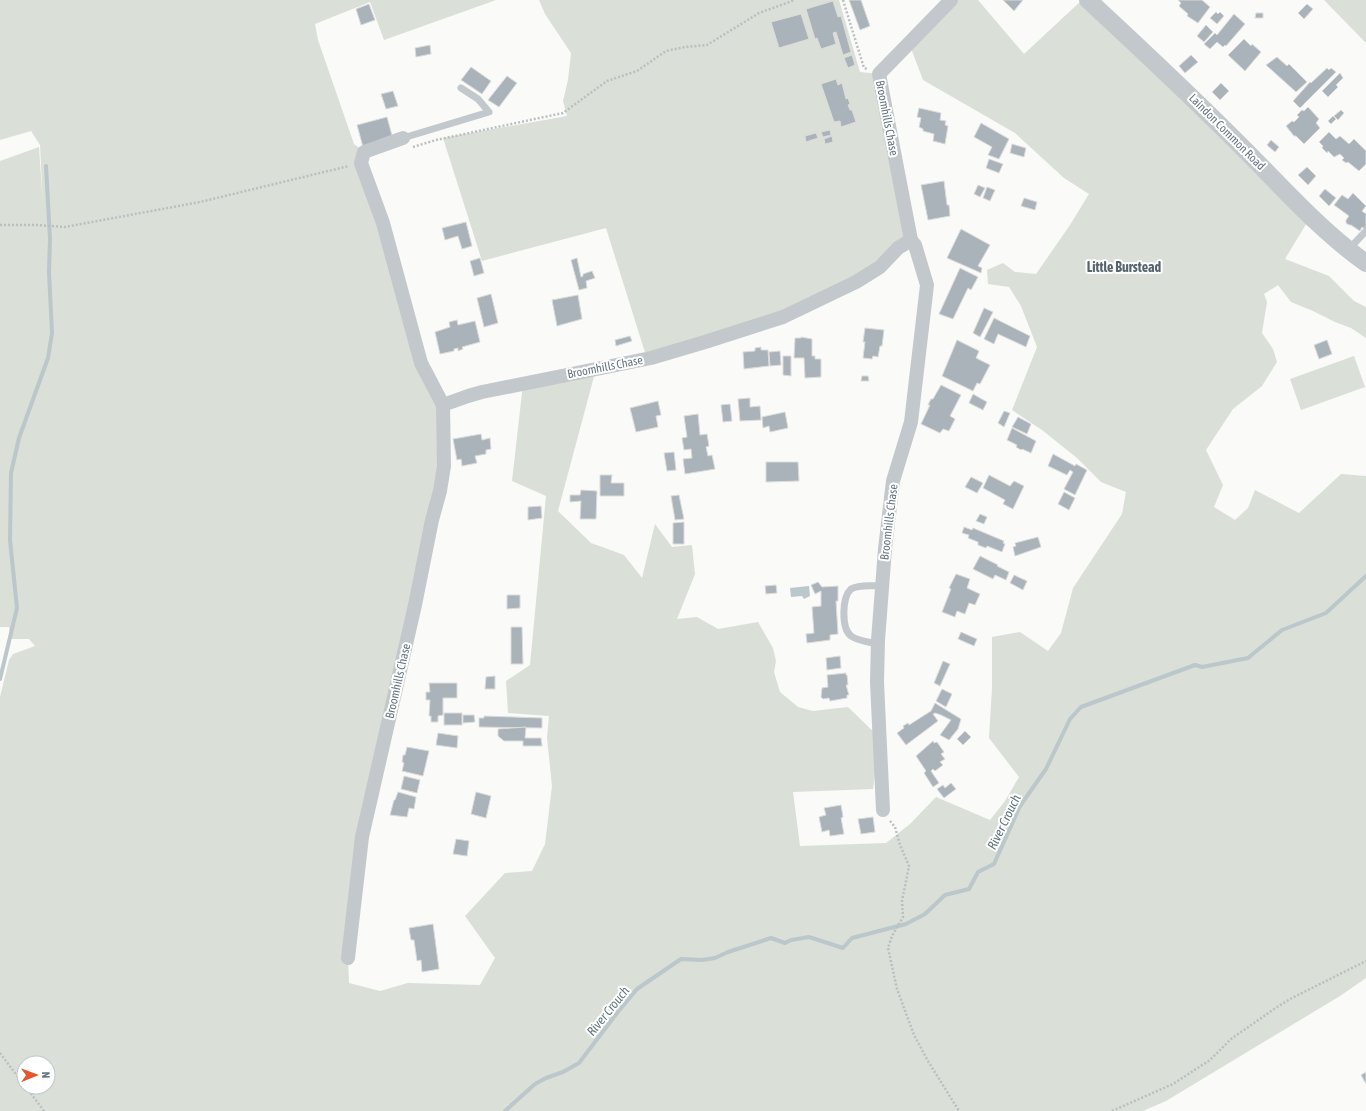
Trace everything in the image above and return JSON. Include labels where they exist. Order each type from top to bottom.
[{"type":"street","name":"Broomhills Chase","points":[[883,810],[877,682],[878,644],[885,549],[893,481],[911,422],[927,285],[916,245],[911,240],[878,74],[951,0]]},
{"type":"street","name":"Laindon Common Road","points":[[1088,0],[1177,83],[1311,216],[1347,250],[1366,263]]},
{"type":"street","name":"Broomhills Chase","points":[[348,958],[362,837],[412,619],[432,520],[440,491],[445,453],[443,405],[421,363],[383,223],[361,163],[364,152],[403,138]]},
{"type":"street","name":"Broomhills Chase","points":[[443,405],[482,392],[651,358],[783,316],[856,282],[880,267],[898,248],[911,240]]},
{"type":"lane","points":[[403,138],[489,112],[478,99],[461,88]]},
{"type":"lane","points":[[1347,250],[1366,231]]},
{"type":"lane","points":[[878,644],[858,639],[850,635],[845,627],[844,608],[846,595],[851,590],[862,587],[882,586]]},
{"type":"path","points":[[843,0],[864,68],[878,74]]},
{"type":"path","points":[[0,225],[54,226]]},
{"type":"path","points":[[883,810],[895,827],[908,866],[902,900],[903,916],[892,936],[888,948],[897,989],[914,1035],[928,1061],[959,1111]]},
{"type":"path","points":[[1112,1111],[1173,1084],[1210,1060],[1230,1039],[1277,1007],[1366,961]]},
{"type":"path","points":[[0,1053],[16,1074]]},
{"type":"path","points":[[32,1095],[44,1111]]},
{"type":"shaded area","points":[[0,0],[496,0],[384,40],[370,2],[315,24],[318,40],[354,144],[364,152],[437,394],[440,459],[377,776],[348,958],[349,983],[380,991],[408,983],[480,985],[495,958],[465,916],[505,873],[532,871],[545,844],[552,786],[547,738],[549,716],[508,713],[506,681],[530,665],[546,496],[512,481],[523,384],[596,369],[558,511],[591,543],[624,555],[642,578],[655,524],[672,547],[692,545],[695,574],[677,619],[697,617],[718,629],[758,622],[773,648],[776,661],[774,672],[780,692],[798,707],[813,711],[848,707],[880,738],[873,789],[793,792],[800,846],[886,843],[910,824],[936,797],[990,820],[1005,801],[1019,777],[989,738],[992,688],[992,637],[1020,632],[1048,651],[1061,633],[1073,588],[1122,514],[1126,492],[1101,482],[1077,458],[1042,430],[1012,410],[1037,347],[1021,306],[1009,287],[988,284],[987,270],[1003,263],[1015,272],[1036,274],[1070,225],[1089,194],[1064,178],[1015,133],[923,80],[907,38],[944,0],[978,0],[1024,54],[1082,0],[1311,216],[1285,259],[1329,276],[1354,301],[1366,307],[1366,338],[1351,328],[1291,302],[1278,285],[1264,294],[1267,302],[1262,333],[1273,349],[1277,362],[1262,386],[1233,409],[1206,450],[1223,485],[1214,507],[1235,520],[1248,508],[1255,490],[1299,513],[1341,474],[1366,476],[1366,978],[1340,996],[1166,1101],[1143,1111],[0,1111],[0,697],[9,660],[13,654],[35,646],[29,639],[10,639],[9,627],[0,627],[0,161],[39,147],[43,206],[40,145],[31,131],[0,140]]},
{"type":"shaded area","points":[[539,0],[839,0],[860,72],[879,74],[911,240],[856,282],[648,362],[606,228],[482,261],[443,138],[567,116],[563,101],[568,80],[571,53],[545,14]]},
{"type":"shaded area","points":[[1324,0],[1366,0],[1366,43]]},
{"type":"shaded area","points":[[1354,356],[1365,387],[1301,410],[1290,379]]},
{"type":"shaded area","points":[[809,586],[810,596],[804,599],[802,596],[791,597],[790,588]]},
{"type":"building","points":[[849,0],[861,0],[870,26],[860,30]]},
{"type":"building","points":[[1003,0],[1023,0],[1014,11]]},
{"type":"building","points":[[1178,0],[1202,0],[1210,7],[1198,23],[1187,16],[1188,14],[1179,6],[1181,3]]},
{"type":"building","points":[[833,1],[838,17],[841,16],[851,52],[843,55],[836,32],[833,33],[836,44],[821,49],[817,38],[815,39],[806,9]]},
{"type":"building","points":[[369,4],[375,20],[361,25],[356,9]]},
{"type":"building","points":[[1307,4],[1313,9],[1304,19],[1298,13]]},
{"type":"building","points":[[1216,12],[1218,14],[1220,12],[1224,16],[1217,24],[1210,18]]},
{"type":"building","points":[[1256,13],[1263,13],[1263,18],[1255,18]]},
{"type":"building","points":[[801,14],[809,39],[779,48],[771,22]]},
{"type":"building","points":[[1234,14],[1245,24],[1226,46],[1225,45],[1223,47],[1217,42],[1210,49],[1204,44],[1215,33],[1217,35]]},
{"type":"building","points":[[1206,25],[1213,32],[1204,42],[1197,36]]},
{"type":"building","points":[[1244,39],[1251,46],[1252,44],[1261,52],[1245,71],[1228,55]]},
{"type":"building","points":[[430,45],[431,54],[416,57],[415,48]]},
{"type":"building","points":[[852,55],[855,65],[848,68],[844,58]]},
{"type":"building","points":[[1191,55],[1198,62],[1185,73],[1179,66]]},
{"type":"building","points":[[1277,57],[1287,66],[1289,64],[1307,82],[1296,92],[1266,65]]},
{"type":"building","points":[[471,67],[491,81],[482,94],[461,80]]},
{"type":"building","points":[[1327,68],[1329,70],[1331,68],[1336,72],[1300,108],[1293,101],[1310,82],[1311,83]]},
{"type":"building","points":[[1340,73],[1343,78],[1336,85],[1338,87],[1328,97],[1322,91]]},
{"type":"building","points":[[507,76],[517,83],[499,107],[488,100]]},
{"type":"building","points":[[836,79],[838,85],[842,83],[846,99],[848,98],[850,104],[848,105],[850,110],[852,110],[856,122],[841,127],[840,121],[834,122],[821,84]]},
{"type":"building","points":[[1221,83],[1229,91],[1220,100],[1212,92]]},
{"type":"building","points":[[393,91],[398,106],[386,109],[381,94]]},
{"type":"building","points":[[1308,107],[1319,119],[1316,123],[1320,128],[1304,144],[1296,136],[1294,136],[1286,126],[1292,121],[1294,122],[1299,117],[1297,115]]},
{"type":"building","points":[[919,108],[941,113],[940,120],[946,121],[945,125],[948,126],[945,144],[933,141],[934,134],[923,131],[923,129],[919,127],[921,118],[917,117]]},
{"type":"building","points":[[1341,110],[1344,113],[1338,120],[1334,116]]},
{"type":"building","points":[[1333,116],[1336,119],[1331,124],[1328,121]]},
{"type":"building","points":[[387,117],[393,139],[363,147],[357,125]]},
{"type":"building","points":[[981,123],[1009,139],[999,159],[988,155],[992,147],[974,137]]},
{"type":"building","points":[[830,130],[831,135],[823,137],[821,132]]},
{"type":"building","points":[[1329,132],[1336,139],[1340,136],[1349,144],[1354,139],[1366,151],[1366,164],[1359,171],[1348,162],[1346,163],[1342,160],[1344,158],[1340,154],[1334,157],[1322,148],[1323,146],[1319,142]]},
{"type":"building","points":[[816,133],[818,138],[806,142],[805,136]]},
{"type":"building","points":[[832,136],[833,142],[825,144],[824,139]]},
{"type":"building","points":[[1271,140],[1279,147],[1275,152],[1267,145]]},
{"type":"building","points":[[1012,144],[1026,148],[1024,157],[1010,153]]},
{"type":"building","points":[[989,159],[1003,164],[999,173],[986,168]]},
{"type":"building","points":[[1307,167],[1316,176],[1308,185],[1298,175]]},
{"type":"building","points":[[944,181],[950,216],[928,220],[921,185]]},
{"type":"building","points":[[978,185],[985,188],[980,197],[974,194]]},
{"type":"building","points":[[987,187],[995,190],[990,201],[983,198]]},
{"type":"building","points":[[1325,189],[1336,198],[1329,206],[1319,196]]},
{"type":"building","points":[[1353,193],[1366,206],[1362,211],[1366,214],[1366,228],[1365,229],[1362,227],[1360,231],[1346,223],[1349,216],[1334,205],[1342,195],[1348,199]]},
{"type":"building","points":[[1024,198],[1037,202],[1035,210],[1021,206]]},
{"type":"building","points":[[466,222],[472,246],[462,249],[458,236],[445,240],[442,228]]},
{"type":"building","points":[[961,229],[990,245],[978,266],[982,268],[981,273],[947,258]]},
{"type":"building","points":[[480,258],[484,273],[474,276],[470,261]]},
{"type":"building","points":[[577,258],[581,277],[583,274],[592,271],[595,278],[586,281],[587,288],[579,290],[571,260]]},
{"type":"building","points":[[960,268],[978,277],[971,290],[968,288],[953,319],[939,314]]},
{"type":"building","points":[[491,294],[498,323],[484,327],[477,298]]},
{"type":"building","points":[[578,295],[582,319],[557,326],[552,300]]},
{"type":"building","points":[[984,308],[993,312],[980,337],[973,333]]},
{"type":"building","points":[[994,318],[1030,336],[1026,347],[998,334],[994,344],[984,339]]},
{"type":"building","points":[[457,320],[458,325],[475,321],[480,342],[462,347],[463,349],[458,351],[458,348],[454,349],[454,351],[440,354],[435,332],[450,327],[449,322]]},
{"type":"building","points":[[865,328],[884,330],[882,346],[880,346],[878,357],[873,356],[872,359],[863,358]]},
{"type":"building","points":[[630,336],[632,341],[616,346],[615,340]]},
{"type":"building","points":[[801,337],[812,339],[812,356],[815,356],[815,359],[821,359],[821,377],[805,378],[804,358],[794,358],[795,338]]},
{"type":"building","points":[[957,340],[979,351],[976,358],[990,365],[980,384],[977,383],[973,391],[942,376]]},
{"type":"building","points":[[1327,340],[1332,354],[1319,359],[1314,345]]},
{"type":"building","points":[[761,347],[761,350],[768,350],[769,366],[744,369],[743,352],[755,351],[755,348]]},
{"type":"building","points":[[780,351],[781,365],[770,366],[769,352]]},
{"type":"building","points":[[783,356],[791,356],[791,376],[783,375]]},
{"type":"building","points":[[862,376],[868,376],[869,381],[861,381]]},
{"type":"building","points":[[941,385],[961,395],[950,416],[955,419],[949,431],[943,429],[940,433],[921,424],[930,405],[928,405],[931,399],[933,399]]},
{"type":"building","points":[[973,394],[987,402],[983,410],[969,403]]},
{"type":"building","points":[[750,398],[750,407],[760,406],[761,420],[740,421],[738,399]]},
{"type":"building","points":[[658,401],[661,415],[656,416],[658,427],[636,432],[630,408]]},
{"type":"building","points":[[730,404],[732,421],[723,422],[721,405]]},
{"type":"building","points":[[1004,411],[1010,413],[1004,427],[998,423]]},
{"type":"building","points":[[785,412],[788,428],[770,432],[769,426],[763,428],[762,417]]},
{"type":"building","points":[[698,414],[700,435],[707,434],[709,446],[706,447],[708,456],[712,455],[715,469],[685,474],[683,459],[692,458],[691,449],[684,450],[682,438],[687,437],[684,416]]},
{"type":"building","points":[[1018,417],[1031,424],[1027,434],[1012,427]]},
{"type":"building","points":[[1012,428],[1036,441],[1031,453],[1022,449],[1021,450],[1016,447],[1017,445],[1007,440]]},
{"type":"building","points":[[481,434],[482,440],[490,438],[491,449],[486,450],[486,454],[475,456],[477,463],[462,466],[461,459],[457,460],[453,439]]},
{"type":"building","points":[[674,452],[676,470],[667,471],[664,453]]},
{"type":"building","points":[[1053,454],[1075,466],[1076,464],[1087,470],[1075,495],[1064,489],[1073,472],[1070,470],[1067,475],[1048,466]]},
{"type":"building","points":[[766,462],[798,462],[799,481],[766,482]]},
{"type":"building","points":[[600,475],[612,475],[611,483],[624,483],[624,496],[600,496]]},
{"type":"building","points":[[989,475],[1010,486],[1014,481],[1024,486],[1013,509],[1003,504],[1005,500],[983,488]]},
{"type":"building","points":[[971,477],[983,483],[977,493],[965,487]]},
{"type":"building","points":[[581,490],[597,491],[596,519],[580,519],[581,501],[570,502],[570,495],[580,495]]},
{"type":"building","points":[[1064,492],[1075,498],[1069,510],[1058,504]]},
{"type":"building","points":[[679,495],[684,519],[675,520],[671,496]]},
{"type":"building","points":[[541,506],[542,518],[528,520],[528,507]]},
{"type":"building","points":[[980,514],[987,517],[984,524],[976,521]]},
{"type":"building","points":[[684,522],[684,544],[673,544],[673,523]]},
{"type":"building","points":[[964,527],[972,530],[973,528],[1004,541],[1003,543],[1005,544],[1002,552],[987,546],[986,548],[978,545],[978,542],[968,538],[969,535],[962,533]]},
{"type":"building","points":[[1038,537],[1041,547],[1015,556],[1013,547],[1016,546],[1015,543]]},
{"type":"building","points":[[980,556],[1009,572],[1006,580],[995,575],[993,579],[973,569]]},
{"type":"building","points":[[956,574],[970,579],[967,588],[980,594],[975,605],[969,603],[965,614],[957,611],[955,617],[942,612],[951,589],[949,588]]},
{"type":"building","points":[[1014,575],[1027,581],[1023,590],[1010,583]]},
{"type":"building","points":[[818,582],[822,587],[838,586],[838,601],[836,601],[838,634],[830,635],[830,640],[807,643],[806,634],[814,633],[812,607],[821,606],[821,591],[815,594],[811,585]]},
{"type":"building","points":[[776,585],[777,593],[766,594],[765,586]]},
{"type":"building","points":[[507,595],[520,595],[520,608],[507,609]]},
{"type":"building","points":[[511,627],[522,627],[523,664],[511,664]]},
{"type":"building","points":[[961,632],[977,639],[974,646],[958,639]]},
{"type":"building","points":[[840,656],[841,668],[827,670],[826,658]]},
{"type":"building","points":[[943,661],[950,664],[940,686],[934,683]]},
{"type":"building","points":[[846,673],[848,685],[846,685],[849,695],[847,695],[847,698],[830,701],[829,698],[823,699],[821,697],[822,688],[828,687],[827,675]]},
{"type":"building","points":[[495,676],[495,689],[485,689],[486,677]]},
{"type":"building","points":[[429,683],[457,683],[457,698],[443,698],[443,715],[438,716],[438,722],[431,722],[431,716],[429,716],[430,700],[426,700],[426,692],[430,692]]},
{"type":"building","points":[[942,689],[952,694],[946,707],[936,701]]},
{"type":"building","points":[[935,703],[961,719],[958,729],[949,740],[940,735],[951,720],[935,713],[933,714],[938,721],[906,745],[897,733],[904,728],[903,726],[908,723],[909,725],[931,711]]},
{"type":"building","points":[[444,713],[462,713],[462,725],[444,725]]},
{"type":"building","points":[[463,715],[474,715],[475,722],[463,723]]},
{"type":"building","points":[[484,716],[542,718],[542,728],[479,727],[479,718],[484,718]]},
{"type":"building","points":[[526,727],[525,738],[541,738],[542,746],[523,746],[523,741],[504,741],[498,736],[498,729]]},
{"type":"building","points":[[965,731],[971,737],[963,745],[957,739]]},
{"type":"building","points":[[438,733],[458,736],[457,748],[436,745]]},
{"type":"building","points":[[933,741],[934,743],[937,742],[944,752],[941,754],[945,759],[940,762],[943,765],[935,771],[933,769],[931,771],[939,783],[933,787],[924,773],[926,771],[916,756]]},
{"type":"building","points":[[407,747],[429,751],[423,776],[402,771],[404,763],[402,762],[403,755],[405,755]]},
{"type":"building","points":[[404,776],[420,780],[417,793],[401,789]]},
{"type":"building","points":[[951,783],[956,789],[944,798],[937,789],[943,785],[945,788]]},
{"type":"building","points":[[398,792],[416,797],[414,809],[409,808],[407,817],[390,815]]},
{"type":"building","points":[[476,792],[491,796],[486,818],[471,814]]},
{"type":"building","points":[[841,805],[843,817],[841,818],[844,834],[830,836],[829,830],[822,832],[819,817],[826,815],[824,808]]},
{"type":"building","points":[[873,817],[875,832],[861,834],[858,819]]},
{"type":"building","points":[[456,839],[469,841],[467,856],[453,854]]},
{"type":"building","points":[[433,924],[439,969],[422,972],[421,960],[417,961],[414,940],[411,940],[409,928]]},
{"type":"building","points":[[1366,1072],[1366,1084],[1361,1075]]},
{"type":"waterway","points":[[0,679],[17,608],[10,540],[11,473],[19,438],[48,358],[52,333],[49,272],[50,239],[46,166]]},
{"type":"waterway","name":"River Crouch","points":[[505,1111],[535,1084],[563,1072],[579,1063],[637,989],[681,959],[702,960],[715,958],[728,952],[771,938],[785,943],[791,940],[809,937],[843,948],[852,938],[906,924],[925,914],[945,895],[969,889],[978,872],[994,864],[1020,806],[1046,769],[1070,719],[1081,707],[1195,665],[1202,667],[1248,658],[1282,630],[1326,613],[1366,576]]},
{"type":"district","name":"Little Burstead","points":[[1124,267]]}]
